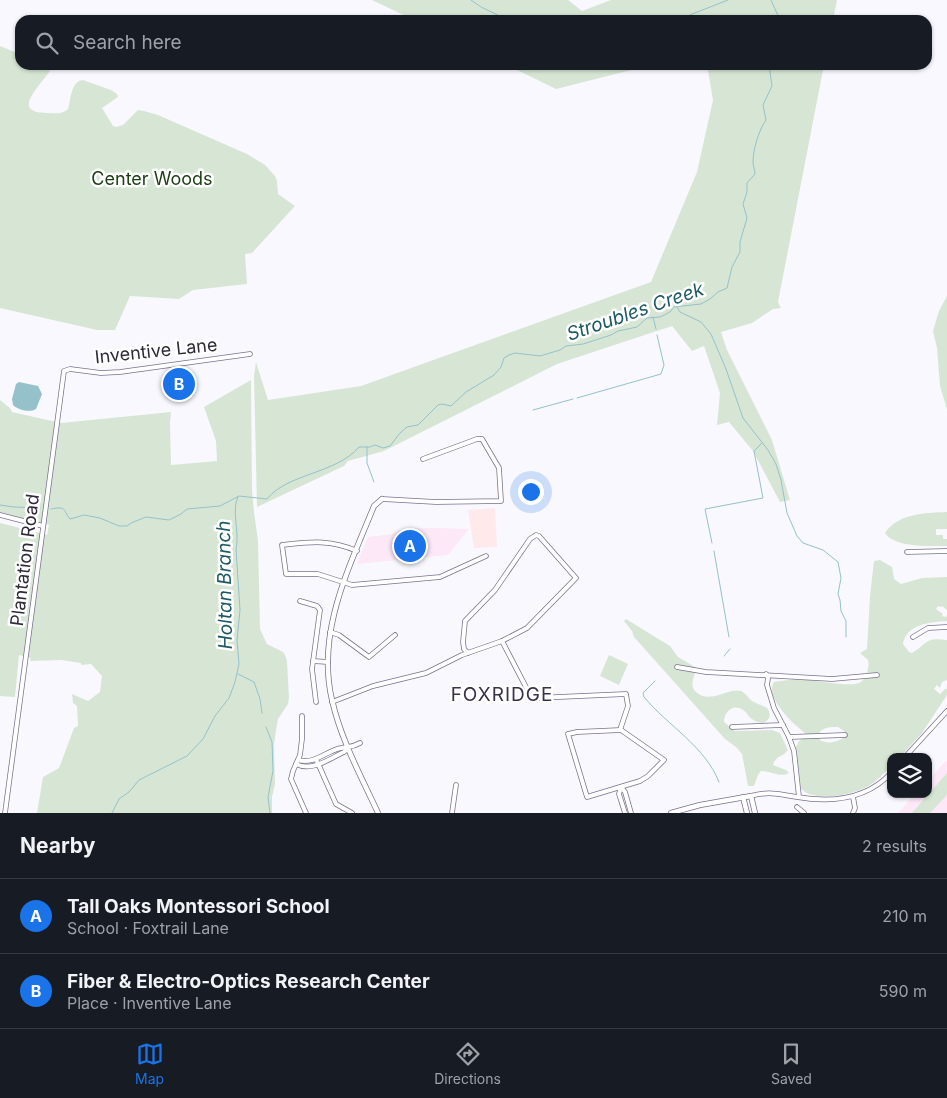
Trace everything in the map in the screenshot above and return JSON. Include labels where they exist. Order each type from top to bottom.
[{"type":"street","name":"Inventive Lane","points":[[65,370],[101,373],[120,372],[250,354]]},
{"type":"street","name":"Plantation Road","points":[[5,813],[62,378],[65,370]]},
{"type":"street","points":[[378,813],[348,748],[332,702],[328,682],[330,632],[334,612],[356,551],[374,506],[382,499],[436,502],[501,501],[499,468],[482,439],[475,439],[423,459]]},
{"type":"street","points":[[0,515],[43,526]]},
{"type":"street","points":[[332,702],[373,686],[423,675],[468,653],[502,641],[529,626],[576,578],[539,536],[530,539],[495,590],[465,621],[463,642],[464,649],[468,653]]},
{"type":"street","points":[[356,551],[325,541],[282,545],[286,574],[318,574],[352,585],[440,577],[486,556]]},
{"type":"street","points":[[906,552],[947,551]]},
{"type":"street","points":[[300,601],[317,606],[320,610],[312,669],[316,702]]},
{"type":"street","points":[[913,637],[928,628],[947,627]]},
{"type":"street","points":[[330,632],[339,635],[370,657],[395,635]]},
{"type":"street","points":[[502,641],[528,691],[536,698],[626,694],[628,706],[620,730]]},
{"type":"street","points":[[313,661],[328,662]]},
{"type":"street","points":[[677,667],[706,672],[832,679],[877,675]]},
{"type":"street","points":[[766,674],[768,678],[767,685],[774,708],[789,737],[796,759],[798,797]]},
{"type":"street","points":[[910,753],[947,711]]},
{"type":"street","points":[[302,716],[302,738],[292,776],[292,784],[306,813]]},
{"type":"street","points":[[732,727],[783,725]]},
{"type":"street","points":[[620,730],[664,760],[646,778],[621,787],[587,797],[568,734],[620,730]]},
{"type":"street","points":[[789,737],[844,735]]},
{"type":"street","points":[[297,762],[308,768],[360,743]]},
{"type":"street","points":[[297,762],[316,759],[342,747],[348,748]]},
{"type":"street","points":[[316,759],[335,803],[352,813]]},
{"type":"street","points":[[672,813],[700,805],[770,792],[825,800],[853,797],[873,788],[887,776]]},
{"type":"street","points":[[452,813],[456,785]]},
{"type":"street","points":[[621,787],[620,794],[625,813]]},
{"type":"street","points":[[621,787],[625,792],[631,813]]},
{"type":"street","points":[[751,796],[754,813]]},
{"type":"street","points":[[744,797],[747,813]]},
{"type":"street","points":[[853,797],[855,808],[853,813]]},
{"type":"street","points":[[797,807],[804,813]]},
{"type":"shaded area","points":[[495,508],[497,547],[474,548],[468,510]]},
{"type":"shaded area","points":[[406,528],[469,529],[448,555],[357,564],[368,537],[391,534]]},
{"type":"shaded area","points":[[947,760],[947,813],[898,813],[911,798],[932,798],[932,776]]},
{"type":"green space","points":[[372,0],[568,0],[582,11],[611,0],[837,0],[834,15],[404,15]]},
{"type":"green space","name":"Center Woods","points":[[0,46],[15,52],[15,70],[50,70],[31,97],[30,108],[35,112],[60,113],[68,109],[74,87],[79,81],[83,80],[111,90],[118,97],[102,108],[113,126],[123,125],[138,110],[144,111],[158,115],[247,154],[265,165],[275,176],[278,194],[295,206],[252,253],[245,254],[247,284],[193,290],[179,299],[130,296],[115,330],[97,330],[0,308]]},
{"type":"green space","points":[[517,70],[631,70],[556,89]]},
{"type":"green space","points":[[708,70],[823,70],[778,302],[781,308],[773,309],[752,323],[721,332],[727,350],[772,440],[790,500],[780,502],[753,451],[729,422],[717,425],[720,393],[704,346],[692,351],[672,326],[557,364],[384,451],[348,461],[344,466],[257,507],[254,376],[256,362],[268,400],[361,386],[651,282],[697,172],[713,100]]},
{"type":"green space","points":[[947,296],[947,410],[940,386],[937,348],[933,331],[939,311]]},
{"type":"green space","points":[[251,380],[252,490],[258,541],[260,629],[267,644],[283,652],[285,655],[289,698],[288,704],[278,719],[276,730],[274,745],[275,784],[272,797],[272,813],[37,813],[43,777],[59,768],[74,728],[78,726],[77,706],[73,703],[72,694],[88,701],[100,692],[102,676],[91,664],[81,665],[81,663],[61,660],[30,661],[31,658],[19,655],[15,697],[0,696],[0,523],[47,535],[49,525],[0,512],[0,400],[12,412],[61,423],[171,412],[171,465],[217,461],[216,441],[204,407]]},
{"type":"green space","points":[[947,512],[947,529],[936,529],[936,535],[943,535],[943,539],[947,539],[947,546],[904,544],[890,538],[885,533],[897,521],[913,515]]},
{"type":"green space","points":[[880,560],[892,567],[894,579],[901,584],[922,578],[947,577],[947,610],[942,606],[938,606],[936,609],[943,614],[942,616],[946,617],[947,615],[947,621],[927,623],[914,628],[905,637],[903,644],[912,653],[930,640],[947,640],[947,680],[942,682],[940,688],[937,685],[934,689],[940,694],[947,689],[947,695],[922,733],[904,753],[887,753],[887,770],[873,783],[855,792],[835,796],[816,796],[801,789],[796,747],[799,741],[804,738],[805,733],[781,710],[773,695],[772,688],[774,682],[787,680],[855,684],[864,679],[867,673],[868,660],[860,653],[867,649],[874,561]],"holes":[[[838,727],[844,731],[844,737],[838,741],[829,742],[820,740],[819,733],[825,728]]]},
{"type":"green space","points":[[626,619],[670,646],[678,657],[695,667],[693,687],[701,696],[713,696],[736,690],[741,691],[752,701],[767,708],[769,712],[768,720],[763,723],[754,721],[739,708],[733,708],[727,712],[724,722],[735,731],[772,730],[780,733],[788,750],[775,760],[773,765],[789,773],[779,775],[761,771],[754,786],[748,786],[742,754],[725,739],[634,637],[624,621]]},
{"type":"green space","points":[[609,655],[628,664],[619,685],[600,676]]},
{"type":"green space","points":[[947,773],[947,795],[930,813],[912,813],[925,798],[932,798],[932,790]]},
{"type":"water","points":[[19,382],[38,386],[42,394],[36,409],[31,411],[24,410],[13,405],[12,399],[16,384]]},
{"type":"waterway","points":[[471,0],[498,15]]},
{"type":"waterway","points":[[690,15],[728,0]]},
{"type":"waterway","name":"Stroubles Creek","points":[[771,0],[778,15]]},
{"type":"waterway","name":"Stroubles Creek","points":[[51,509],[62,508],[70,519],[84,515],[100,518],[119,526],[127,526],[146,517],[169,520],[187,509],[220,506],[239,496],[267,499],[276,490],[287,484],[338,463],[359,447],[375,445],[383,448],[390,446],[407,427],[418,425],[438,405],[451,406],[466,392],[494,375],[501,367],[504,358],[509,355],[515,353],[540,356],[560,350],[566,346],[583,344],[618,331],[637,327],[647,318],[660,317],[670,312],[674,307],[701,304],[710,299],[718,292],[727,288],[732,267],[740,252],[740,242],[747,218],[743,204],[747,192],[747,183],[755,174],[754,151],[766,120],[763,105],[772,86],[770,70]]},
{"type":"waterway","points":[[677,307],[680,312],[701,322],[711,334],[726,369],[743,418],[768,450],[776,464],[787,513],[797,536],[803,543],[823,550],[838,562],[841,578],[838,594],[841,611],[846,621],[846,637]]},
{"type":"waterway","points":[[653,317],[656,329]]},
{"type":"waterway","points":[[577,398],[661,374],[664,365],[657,335]]},
{"type":"waterway","points":[[533,410],[573,399]]},
{"type":"waterway","points":[[712,543],[705,509],[763,498],[754,451],[762,443]]},
{"type":"waterway","points":[[367,447],[367,463],[374,482]]},
{"type":"waterway","name":"Holtan Branch","points":[[112,813],[119,799],[129,792],[139,780],[187,756],[203,739],[215,716],[229,698],[239,664],[237,640],[240,610],[235,508],[238,497]]},
{"type":"waterway","name":"Stroubles Creek","points":[[0,505],[40,508]]},
{"type":"waterway","points":[[714,551],[729,637]]},
{"type":"waterway","points":[[724,656],[730,649]]},
{"type":"waterway","points":[[238,674],[254,682],[260,699],[262,713]]},
{"type":"waterway","points":[[655,681],[643,693],[644,697],[705,758],[719,782]]},
{"type":"waterway","points":[[266,727],[272,742],[273,771],[268,797],[270,813]]},
{"type":"place","name":"Fiber & Electro-Optics Research Center","points":[[179,384]]},
{"type":"place","name":"Tall Oaks Montessori School","points":[[410,546]]},
{"type":"district","name":"FOXRIDGE","points":[[502,694]]}]
